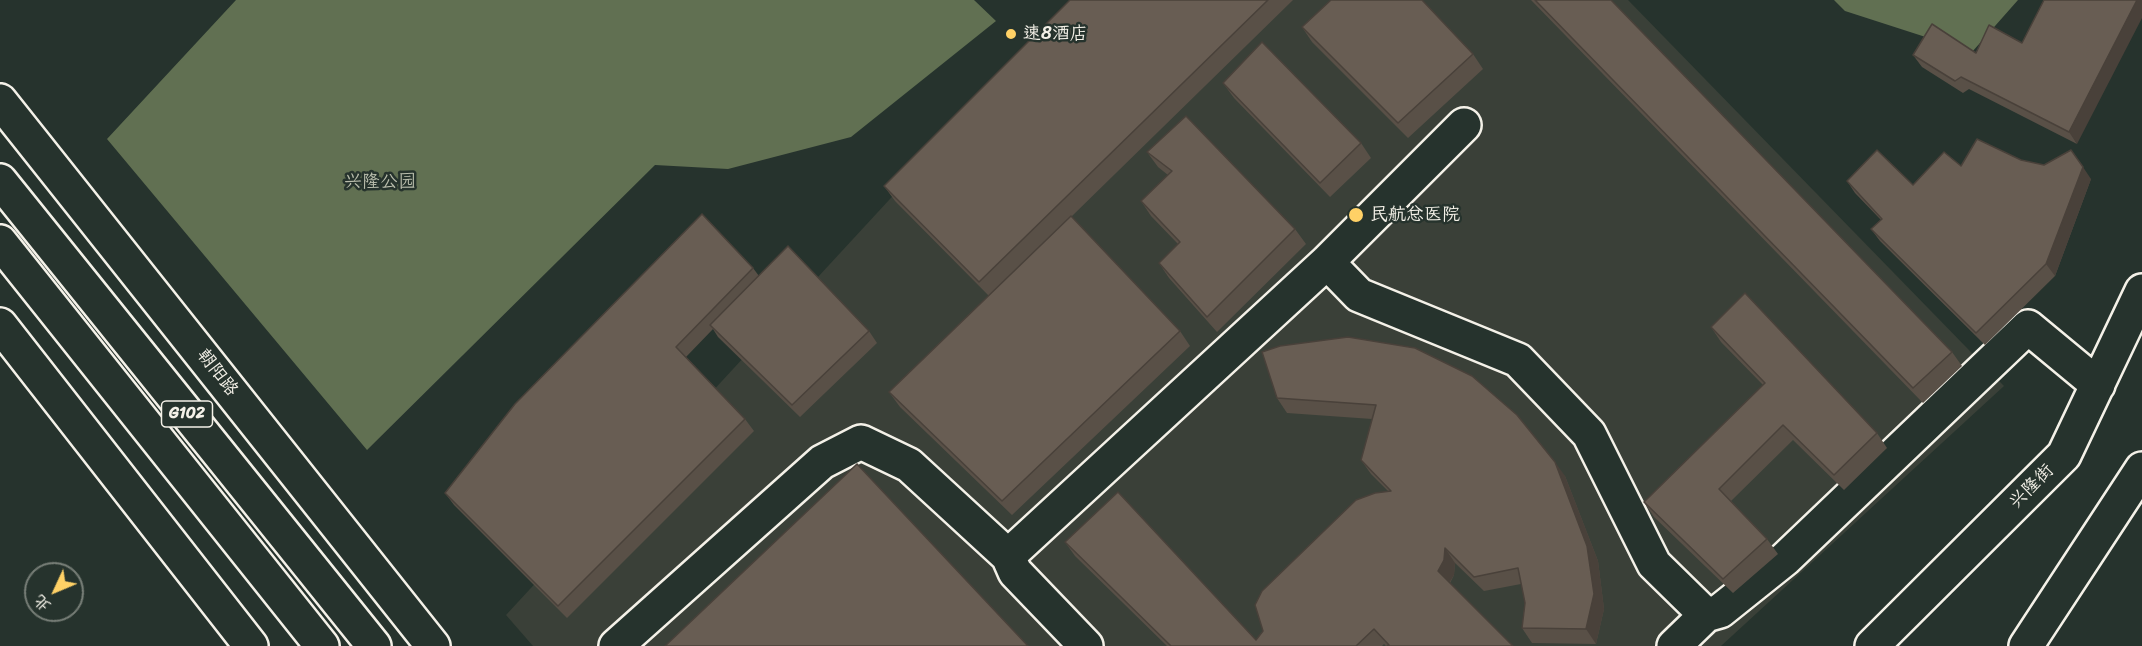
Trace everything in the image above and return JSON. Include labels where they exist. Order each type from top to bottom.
[{"type":"main road","name":"朝阳路","points":[[0,100],[433,646]]},
{"type":"main road","points":[[1008,556],[1328,262],[1464,124]]},
{"type":"main road","name":"G102","points":[[0,181],[374,646]]},
{"type":"main road","name":"G102","points":[[0,242],[322,646]]},
{"type":"main road","points":[[1328,262],[1359,295],[1518,360],[1589,434],[1654,564],[1706,615]]},
{"type":"main road","name":"兴隆街","points":[[1872,646],[2064,455],[2142,291]]},
{"type":"main road","points":[[0,325],[251,646]]},
{"type":"main road","points":[[1674,646],[1706,615],[1720,611],[1785,559],[2028,327],[2098,385]]},
{"type":"main road","points":[[616,646],[822,462],[861,442],[909,465],[1008,556],[1015,572],[1086,646]]},
{"type":"main road","points":[[2026,646],[2142,468]]},
{"type":"shaded area","name":"民航总医院","points":[[1078,0],[1628,0],[2004,386],[1721,646],[533,646],[506,615],[1033,44]]},
{"type":"green space","name":"兴隆公园","points":[[236,0],[974,0],[996,21],[851,137],[728,169],[655,165],[367,450],[107,139]]},
{"type":"green space","points":[[1834,0],[2018,0],[1972,52],[1845,11]]},
{"type":"building","points":[[1070,0],[1268,0],[979,282],[884,186]]},
{"type":"building","points":[[1331,0],[1422,0],[1473,54],[1398,123],[1302,27]]},
{"type":"building","points":[[1535,0],[1611,0],[1952,352],[1913,388]]},
{"type":"building","points":[[2044,0],[2137,0],[2069,132],[1961,77],[1955,81],[1913,55],[1932,24],[1976,53],[1989,25],[2022,43]]},
{"type":"building","points":[[1262,42],[1361,143],[1320,183],[1223,83]]},
{"type":"building","points":[[1186,116],[1295,229],[1207,317],[1159,263],[1180,242],[1141,201],[1172,171],[1147,152]]},
{"type":"building","points":[[1977,139],[2021,160],[2044,165],[2071,150],[2083,167],[2046,264],[1976,333],[1871,229],[1882,219],[1847,181],[1877,150],[1913,185],[1944,152],[1961,166]]},
{"type":"building","points":[[702,214],[753,268],[676,347],[745,419],[558,606],[445,493],[515,404]]},
{"type":"building","points":[[1071,216],[1180,331],[1002,501],[889,392]]},
{"type":"building","points":[[788,246],[869,331],[792,405],[710,325]]},
{"type":"building","points":[[1745,293],[1877,433],[1834,475],[1783,425],[1719,489],[1767,539],[1723,579],[1644,502],[1765,383],[1711,327]]},
{"type":"building","points":[[1348,337],[1415,348],[1472,376],[1517,415],[1555,462],[1587,546],[1594,594],[1586,629],[1522,628],[1525,603],[1518,568],[1474,577],[1445,548],[1444,560],[1438,571],[1513,646],[1387,646],[1389,645],[1374,629],[1356,646],[1171,646],[1065,542],[1118,492],[1256,640],[1263,631],[1255,605],[1262,591],[1356,500],[1375,493],[1391,491],[1361,460],[1376,405],[1277,398],[1262,352],[1280,346]]},
{"type":"building","points":[[857,464],[1028,646],[665,646]]},
{"type":"place","name":"速8酒店","points":[[1011,34]]},
{"type":"place","name":"民航总医院","points":[[1356,215]]}]
